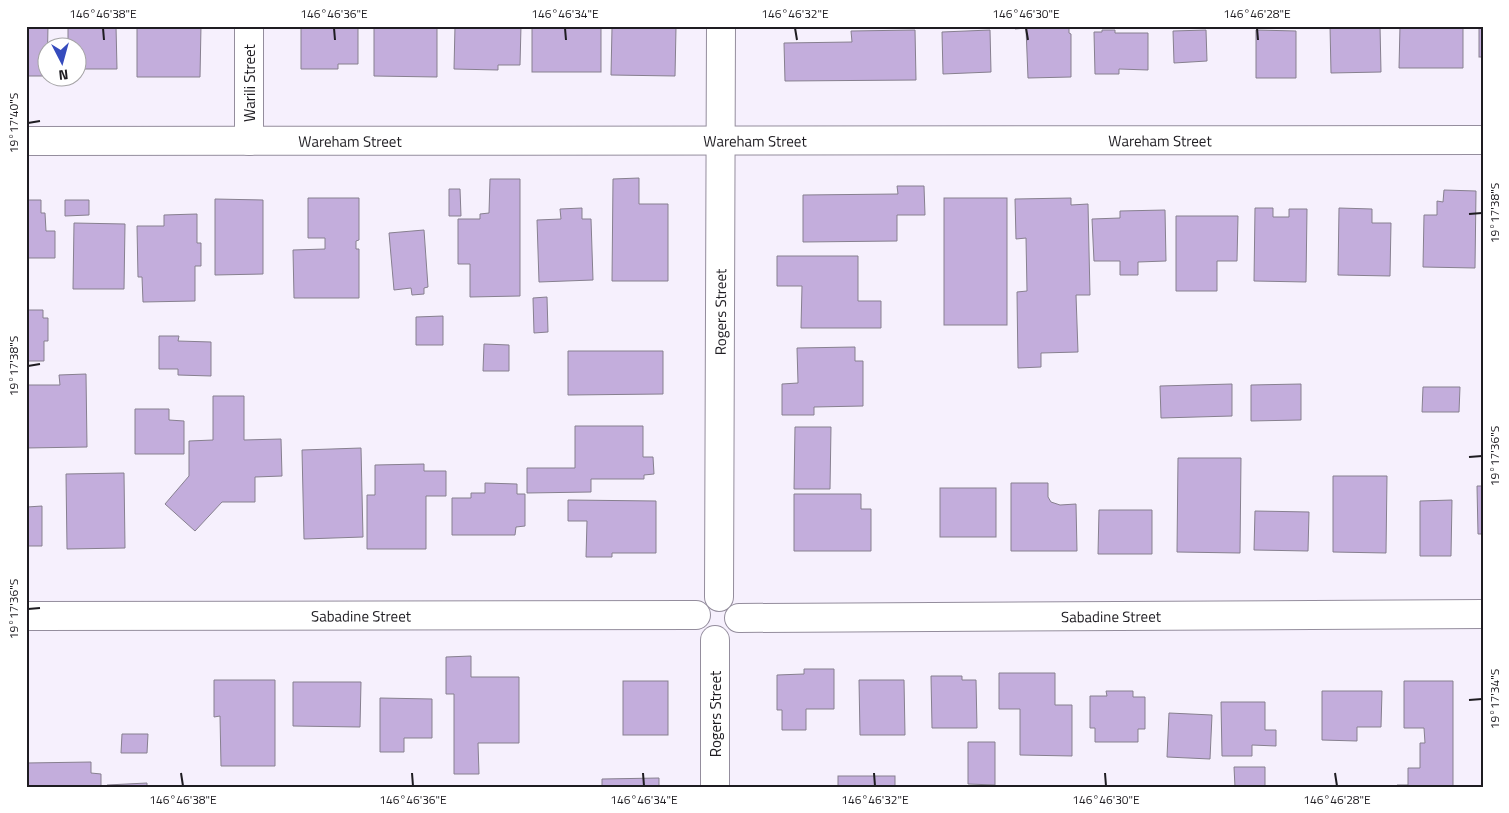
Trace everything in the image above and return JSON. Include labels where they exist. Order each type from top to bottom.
[{"type":"street","name":"Warili Street","points":[[249,141],[250,26]]},
{"type":"street","name":"Rogers Street","points":[[719,597],[721,26]]},
{"type":"street","name":"Wareham Street","points":[[26,141],[1483,140]]},
{"type":"street","points":[[719,597],[726,599],[736,606],[739,618],[738,626],[730,637],[715,640],[707,638],[700,632],[696,615],[702,604],[707,600],[719,597]]},
{"type":"street","name":"Sabadine Street","points":[[739,618],[1483,614]]},
{"type":"street","name":"Sabadine Street","points":[[26,616],[696,615]]},
{"type":"street","name":"Rogers Street","points":[[715,640],[715,787]]},
{"type":"building","points":[[26,26],[48,26],[48,38],[38,38],[38,76],[26,76]]},
{"type":"building","points":[[68,26],[116,26],[117,69],[88,69],[88,38],[68,38]]},
{"type":"building","points":[[201,26],[200,77],[137,77],[137,27]]},
{"type":"building","points":[[301,26],[358,28],[358,64],[338,64],[338,69],[301,69]]},
{"type":"building","points":[[374,26],[437,26],[437,77],[374,76]]},
{"type":"building","points":[[455,26],[521,26],[520,65],[498,65],[498,70],[454,69]]},
{"type":"building","points":[[1015,26],[1069,26],[1069,33],[1071,34],[1071,77],[1028,78],[1026,28],[1015,29]]},
{"type":"building","points":[[1330,26],[1380,26],[1381,72],[1331,73]]},
{"type":"building","points":[[1400,26],[1463,26],[1463,68],[1399,68]]},
{"type":"building","points":[[1479,26],[1483,26],[1483,57],[1479,57]]},
{"type":"building","points":[[532,27],[601,27],[601,72],[532,72]]},
{"type":"building","points":[[612,28],[676,28],[675,76],[611,75]]},
{"type":"building","points":[[915,30],[916,80],[785,81],[784,43],[852,42],[851,31]]},
{"type":"building","points":[[990,30],[991,72],[943,74],[942,32]]},
{"type":"building","points":[[1102,30],[1115,30],[1115,33],[1148,33],[1148,70],[1119,69],[1119,74],[1095,74],[1094,32],[1102,32]]},
{"type":"building","points":[[1206,30],[1207,61],[1174,63],[1173,31]]},
{"type":"building","points":[[1256,30],[1296,31],[1296,78],[1256,78]]},
{"type":"building","points":[[639,178],[639,204],[668,204],[668,281],[612,281],[613,179]]},
{"type":"building","points":[[490,179],[520,179],[520,296],[470,297],[470,264],[458,264],[458,219],[480,219],[480,214],[489,213]]},
{"type":"building","points":[[897,186],[924,186],[925,215],[897,215],[897,241],[803,242],[803,195],[898,194]]},
{"type":"building","points":[[449,189],[460,189],[461,216],[449,216]]},
{"type":"building","points":[[1444,190],[1476,191],[1475,268],[1423,267],[1424,215],[1437,215],[1437,201],[1443,202]]},
{"type":"building","points":[[308,198],[359,198],[359,240],[356,241],[356,249],[359,249],[359,298],[294,298],[293,250],[325,249],[325,238],[308,238]]},
{"type":"building","points":[[944,198],[1007,198],[1007,325],[944,325]]},
{"type":"building","points":[[1071,198],[1071,205],[1088,204],[1090,295],[1076,295],[1078,352],[1041,353],[1041,367],[1018,368],[1017,292],[1027,291],[1026,238],[1016,239],[1015,199]]},
{"type":"building","points":[[215,199],[263,200],[263,274],[215,275]]},
{"type":"building","points":[[26,200],[41,200],[41,213],[45,213],[46,231],[55,231],[55,258],[26,258]]},
{"type":"building","points":[[65,200],[89,200],[89,215],[65,216]]},
{"type":"building","points":[[582,208],[582,219],[591,219],[593,280],[539,282],[537,220],[561,219],[560,209]]},
{"type":"building","points":[[1255,208],[1273,208],[1273,217],[1289,217],[1289,209],[1307,209],[1306,282],[1254,281]]},
{"type":"building","points":[[1339,208],[1372,209],[1372,223],[1391,223],[1390,276],[1338,275]]},
{"type":"building","points":[[1165,210],[1166,261],[1138,262],[1138,275],[1120,275],[1120,261],[1094,261],[1092,219],[1120,218],[1120,211]]},
{"type":"building","points":[[197,214],[197,243],[201,243],[201,266],[195,266],[195,301],[143,302],[142,277],[138,277],[137,226],[164,226],[164,215]]},
{"type":"building","points":[[1176,216],[1238,216],[1237,261],[1217,261],[1217,291],[1176,291]]},
{"type":"building","points":[[74,223],[125,224],[124,289],[73,289]]},
{"type":"building","points":[[424,230],[428,287],[424,288],[424,294],[412,295],[411,288],[394,290],[389,233]]},
{"type":"building","points":[[777,256],[858,256],[858,301],[881,301],[881,328],[801,328],[802,286],[777,286]]},
{"type":"building","points":[[547,297],[548,332],[534,333],[533,298]]},
{"type":"building","points":[[26,310],[43,310],[43,318],[48,318],[48,341],[44,341],[44,361],[26,361]]},
{"type":"building","points":[[443,316],[443,345],[416,345],[416,317]]},
{"type":"building","points":[[159,336],[179,336],[178,341],[211,342],[211,376],[178,375],[178,369],[159,369]]},
{"type":"building","points":[[484,344],[509,345],[509,371],[483,371]]},
{"type":"building","points":[[855,347],[855,361],[863,361],[863,406],[814,407],[814,415],[782,415],[782,384],[798,383],[797,348]]},
{"type":"building","points":[[568,351],[663,351],[663,394],[568,395]]},
{"type":"building","points":[[86,374],[87,447],[26,448],[26,385],[60,385],[59,375]]},
{"type":"building","points":[[1232,384],[1232,416],[1161,418],[1160,386]]},
{"type":"building","points":[[1301,384],[1301,420],[1251,421],[1251,385]]},
{"type":"building","points":[[1423,387],[1460,387],[1459,412],[1422,412]]},
{"type":"building","points":[[213,396],[244,396],[244,440],[281,439],[282,476],[255,477],[255,502],[222,502],[195,531],[165,504],[189,476],[189,441],[213,440]]},
{"type":"building","points":[[135,409],[169,409],[169,420],[184,421],[184,454],[135,454]]},
{"type":"building","points":[[575,426],[643,426],[643,457],[653,457],[654,474],[644,475],[644,479],[591,479],[591,492],[527,493],[527,468],[575,468]]},
{"type":"building","points":[[795,427],[831,427],[830,489],[794,489]]},
{"type":"building","points":[[361,448],[363,537],[304,539],[302,450]]},
{"type":"building","points":[[1178,458],[1241,458],[1240,553],[1177,552]]},
{"type":"building","points":[[424,464],[424,471],[446,471],[446,496],[426,496],[426,549],[367,549],[367,495],[375,495],[375,465]]},
{"type":"building","points":[[124,473],[125,548],[67,549],[66,474]]},
{"type":"building","points":[[1333,476],[1387,476],[1386,553],[1333,552]]},
{"type":"building","points":[[26,482],[27,507],[42,506],[42,546],[26,546]]},
{"type":"building","points":[[485,483],[517,484],[517,494],[525,494],[525,526],[516,527],[515,535],[452,535],[452,498],[471,498],[471,493],[485,493]]},
{"type":"building","points":[[1011,483],[1048,483],[1048,497],[1051,502],[1060,505],[1076,504],[1077,551],[1011,551]]},
{"type":"building","points":[[1477,486],[1483,486],[1483,534],[1478,534]]},
{"type":"building","points":[[940,488],[996,488],[996,537],[940,537]]},
{"type":"building","points":[[794,494],[861,494],[861,509],[871,509],[871,551],[794,551]]},
{"type":"building","points":[[568,500],[656,501],[656,553],[612,553],[612,557],[586,557],[587,521],[568,521]]},
{"type":"building","points":[[1452,500],[1451,556],[1420,556],[1420,501]]},
{"type":"building","points":[[1099,510],[1152,510],[1152,554],[1098,554]]},
{"type":"building","points":[[1255,511],[1309,512],[1308,551],[1254,550]]},
{"type":"building","points":[[471,656],[471,677],[519,677],[519,743],[478,743],[479,774],[454,774],[454,694],[446,694],[446,657]]},
{"type":"building","points":[[804,669],[834,669],[834,709],[806,709],[806,730],[782,730],[782,710],[777,710],[777,675],[804,674]]},
{"type":"building","points":[[999,673],[1055,673],[1055,705],[1072,705],[1072,756],[1020,755],[1020,709],[999,709]]},
{"type":"building","points":[[931,676],[962,676],[962,680],[976,680],[977,728],[932,728]]},
{"type":"building","points":[[214,680],[275,680],[275,766],[221,766],[220,716],[214,717]]},
{"type":"building","points":[[859,680],[904,680],[905,735],[860,735]]},
{"type":"building","points":[[623,681],[668,681],[668,735],[623,735]]},
{"type":"building","points":[[1404,681],[1453,681],[1453,787],[1397,787],[1397,785],[1408,785],[1408,768],[1420,768],[1420,743],[1425,743],[1424,728],[1404,728]]},
{"type":"building","points":[[293,682],[361,682],[360,727],[293,726]]},
{"type":"building","points":[[1106,691],[1133,691],[1133,697],[1145,697],[1145,729],[1138,729],[1138,742],[1095,742],[1095,728],[1090,728],[1090,696],[1107,696]]},
{"type":"building","points":[[1322,691],[1382,691],[1381,727],[1357,727],[1357,741],[1322,740]]},
{"type":"building","points":[[380,698],[432,699],[432,738],[404,738],[404,752],[380,752]]},
{"type":"building","points":[[1221,702],[1265,702],[1265,730],[1276,730],[1276,746],[1252,745],[1252,756],[1222,756]]},
{"type":"building","points":[[1169,713],[1212,715],[1210,759],[1167,757]]},
{"type":"building","points":[[122,734],[148,734],[147,753],[121,753]]},
{"type":"building","points":[[968,742],[995,742],[995,785],[968,784]]},
{"type":"building","points":[[91,762],[91,773],[101,774],[101,787],[26,787],[26,763]]},
{"type":"building","points":[[1234,767],[1265,767],[1265,787],[1235,787]]},
{"type":"building","points":[[838,776],[895,776],[895,787],[838,787]]},
{"type":"building","points":[[659,778],[659,787],[602,787],[602,779]]},
{"type":"building","points":[[147,783],[147,787],[107,787],[107,785]]}]
